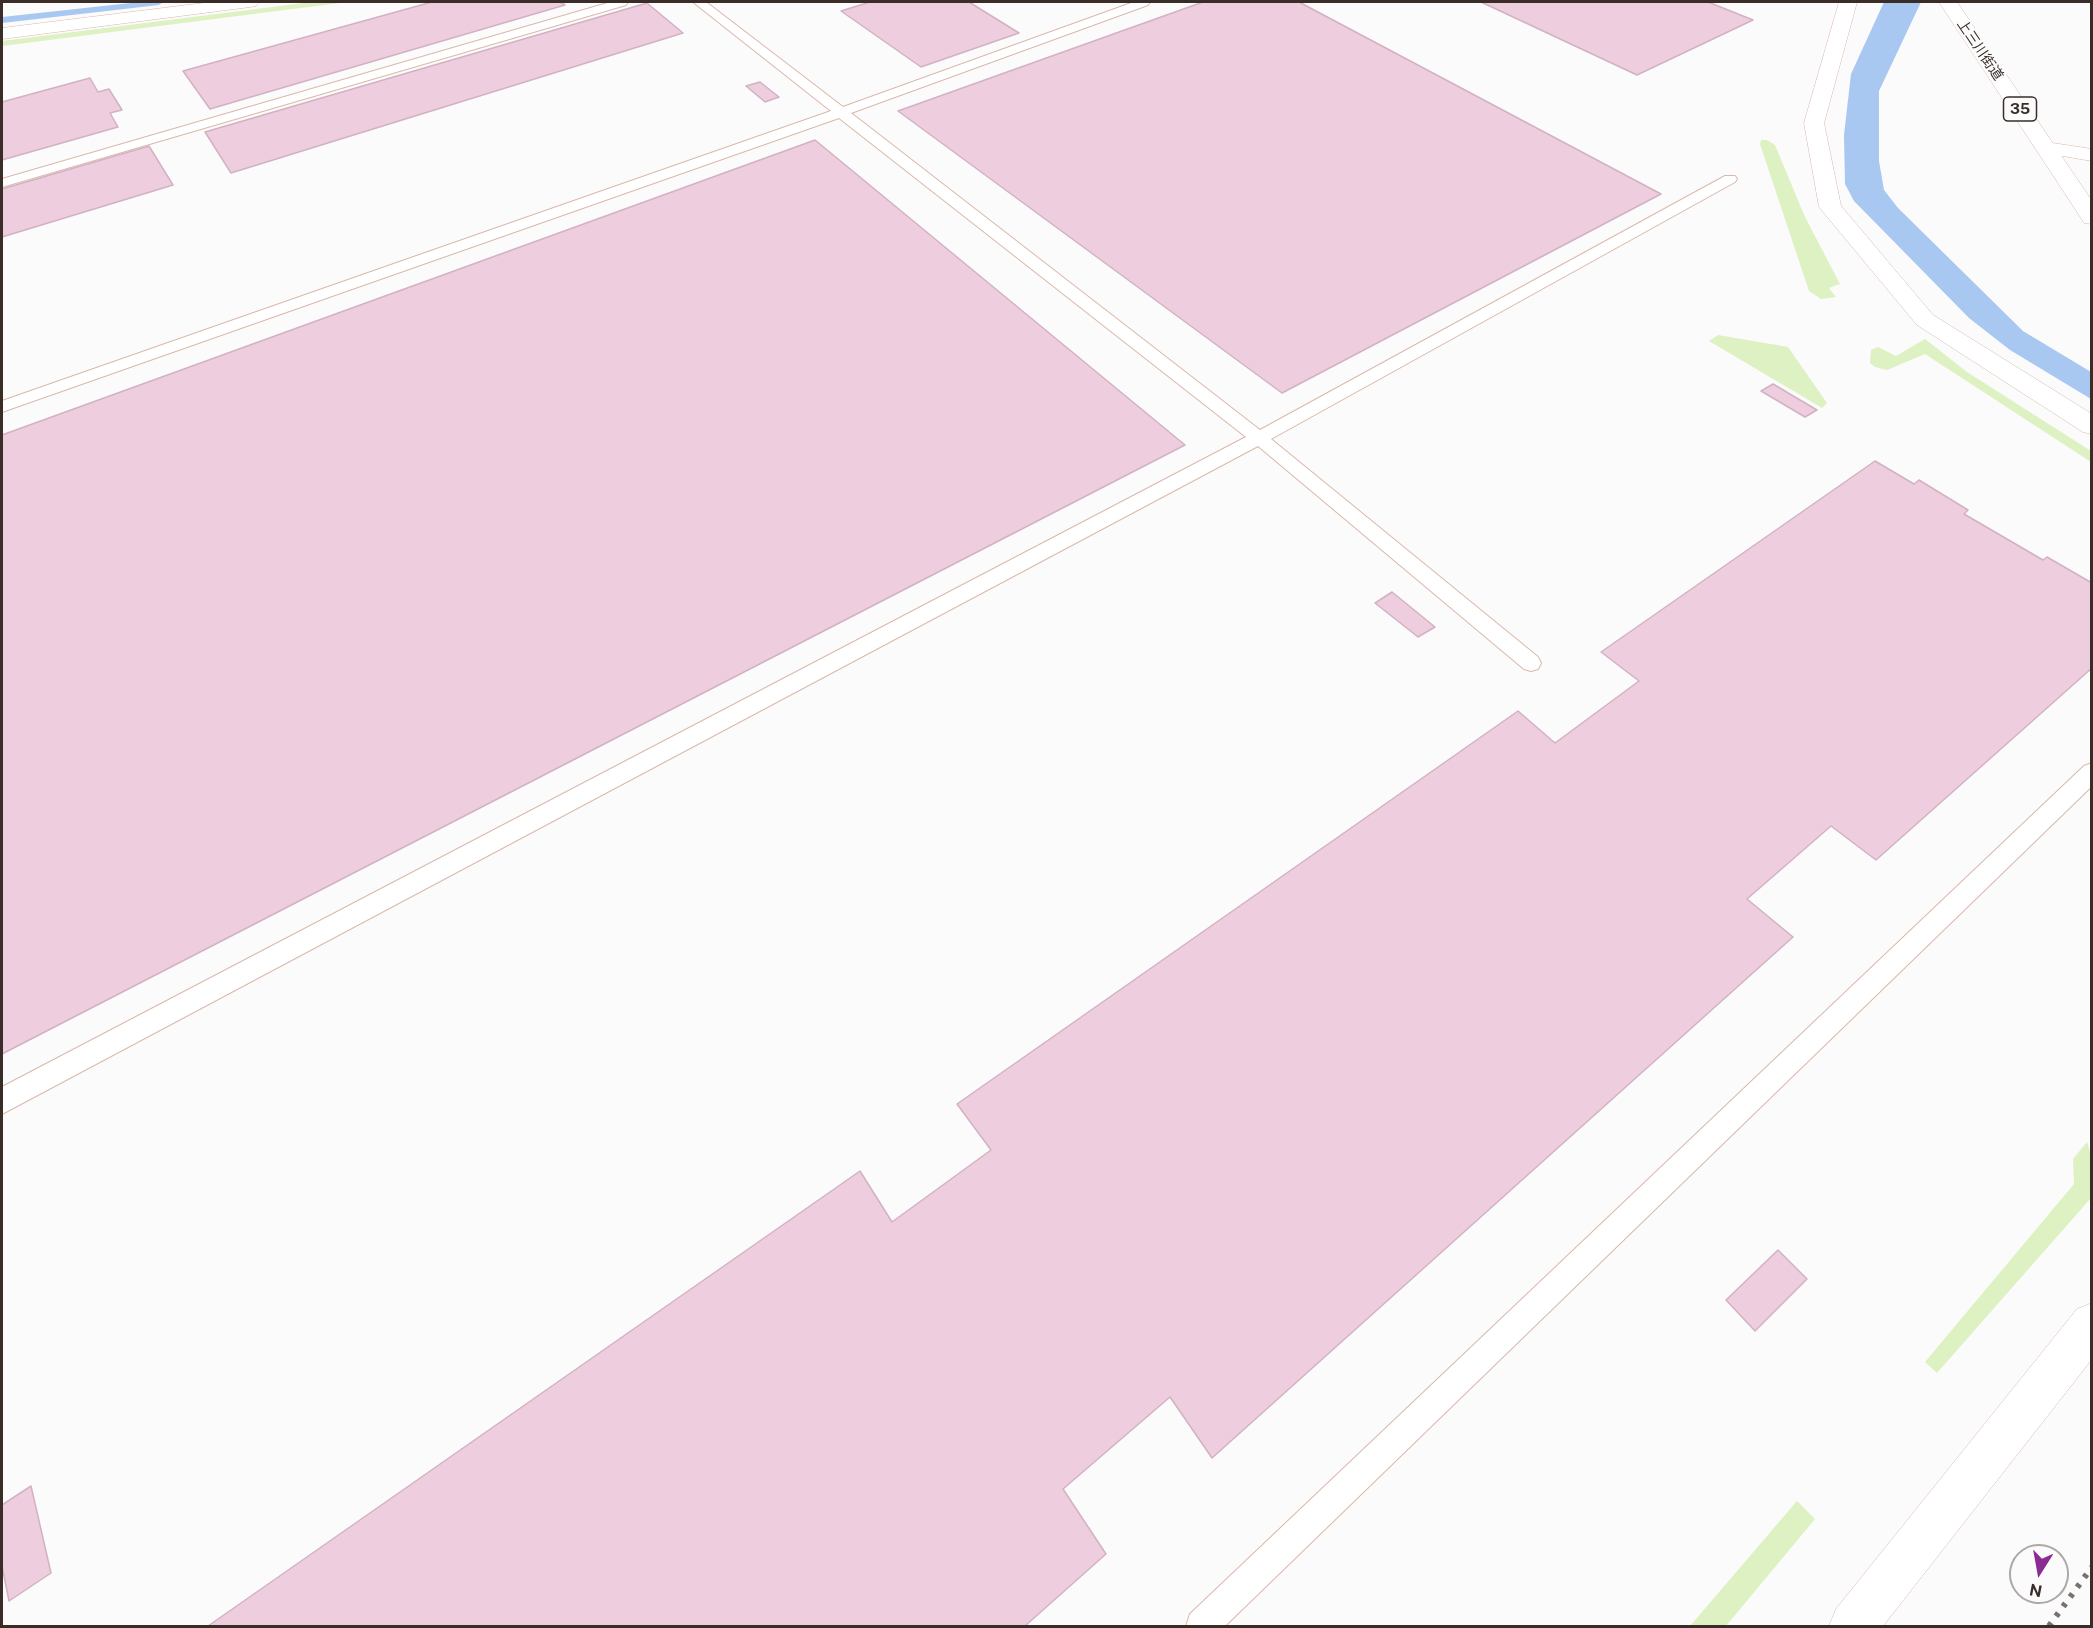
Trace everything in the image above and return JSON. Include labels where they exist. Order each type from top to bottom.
[{"type":"street","points":[[2,34],[250,2]]},
{"type":"street","points":[[1848,2],[1814,123],[1830,207],[1925,320],[2091,426]]},
{"type":"street","name":"上三川街道","points":[[1948,2],[2091,218]]},
{"type":"street","points":[[2046,148],[2091,154]]},
{"type":"street","points":[[1853,1626],[2091,1324]]},
{"type":"lane","points":[[2,183],[622,2]]},
{"type":"lane","points":[[699,2],[1259,438],[1531,663]]},
{"type":"lane","points":[[2,407],[842,112],[1144,2]]},
{"type":"lane","points":[[2,1101],[1259,438],[1730,179]]},
{"type":"lane","points":[[1202,1626],[2091,772]]},
{"type":"green space","points":[[312,2],[348,2],[2,46],[2,41]]},
{"type":"green space","points":[[1761,140],[1767,140],[1775,145],[1805,217],[1840,284],[1829,288],[1836,297],[1821,299],[1809,291],[1760,144]]},
{"type":"green space","points":[[1718,335],[1788,347],[1827,403],[1822,408],[1709,341]]},
{"type":"green space","points":[[1925,339],[1967,372],[2091,451],[2091,462],[1925,354],[1887,370],[1870,363],[1871,350],[1878,347],[1896,356]]},
{"type":"green space","points":[[2087,1142],[2091,1155],[2091,1198],[1937,1373],[1925,1362],[2074,1184],[2073,1159]]},
{"type":"green space","points":[[1797,1501],[1815,1519],[1726,1626],[1690,1626]]},
{"type":"water","points":[[1884,2],[1921,2],[1879,91],[1879,161],[1884,190],[1898,208],[2023,331],[2091,372],[2091,399],[2010,350],[1969,318],[1854,201],[1845,184],[1844,135],[1851,74]]},
{"type":"building","points":[[432,2],[560,2],[565,5],[210,109],[183,71]]},
{"type":"building","points":[[870,2],[969,2],[1019,33],[921,67],[841,11]]},
{"type":"building","points":[[1203,2],[1299,2],[1661,194],[1282,393],[898,111]]},
{"type":"building","points":[[1481,2],[1708,2],[1753,20],[1637,75]]},
{"type":"building","points":[[647,3],[683,33],[231,173],[205,132]]},
{"type":"building","points":[[90,78],[98,92],[109,89],[122,110],[110,113],[118,127],[2,160],[2,102]]},
{"type":"building","points":[[760,82],[779,97],[765,102],[746,86]]},
{"type":"building","points":[[815,140],[1185,445],[2,1054],[2,435]]},
{"type":"building","points":[[149,146],[173,185],[2,237],[2,189]]},
{"type":"building","points":[[1773,384],[1817,410],[1805,417],[1761,391]]},
{"type":"building","points":[[1875,461],[1914,484],[1919,480],[1968,510],[1964,514],[2043,560],[2047,557],[2092,583],[2092,668],[1876,860],[1831,826],[1747,899],[1793,937],[1212,1458],[1170,1397],[1063,1489],[1106,1554],[1025,1626],[208,1626],[860,1171],[892,1222],[991,1150],[957,1104],[1518,711],[1555,743],[1639,681],[1601,652]]},
{"type":"building","points":[[1392,592],[1435,627],[1418,637],[1375,603]]},
{"type":"building","points":[[1778,1250],[1807,1279],[1755,1331],[1726,1300]]},
{"type":"building","points":[[31,1486],[51,1573],[9,1601],[2,1566],[2,1505]]},
{"type":"waterway","points":[[2,20],[159,2]]},
{"type":"railway","points":[[2049,1626],[2092,1567]]}]
